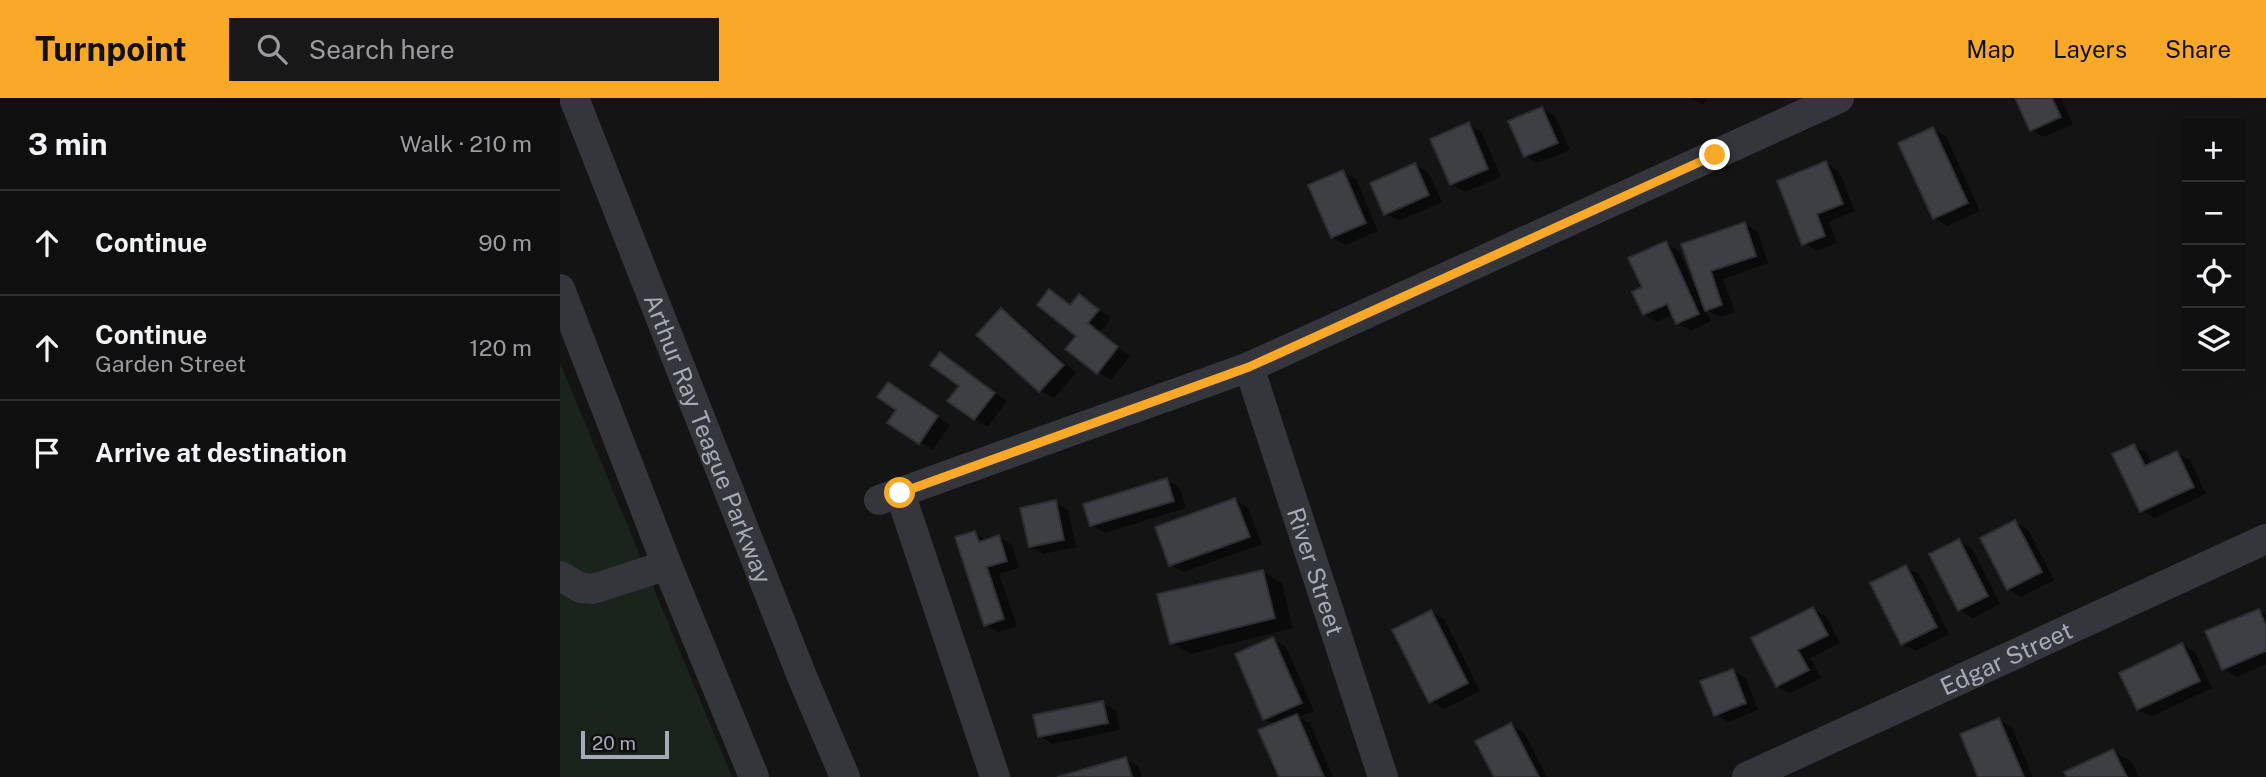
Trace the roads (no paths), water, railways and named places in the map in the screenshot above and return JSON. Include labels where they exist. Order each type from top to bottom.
[{"type":"street","name":"Arthur Ray Teague Parkway","points":[[574,98],[807,691],[845,777]]},
{"type":"street","points":[[995,777],[890,497],[1249,367],[1839,98]]},
{"type":"street","points":[[560,289],[667,565],[754,777]]},
{"type":"street","name":"River Street","points":[[1249,367],[1383,777]]},
{"type":"street","name":"Edgar Street","points":[[1747,777],[2266,539]]},
{"type":"street","points":[[560,576],[581,588],[593,589],[667,565]]}]
